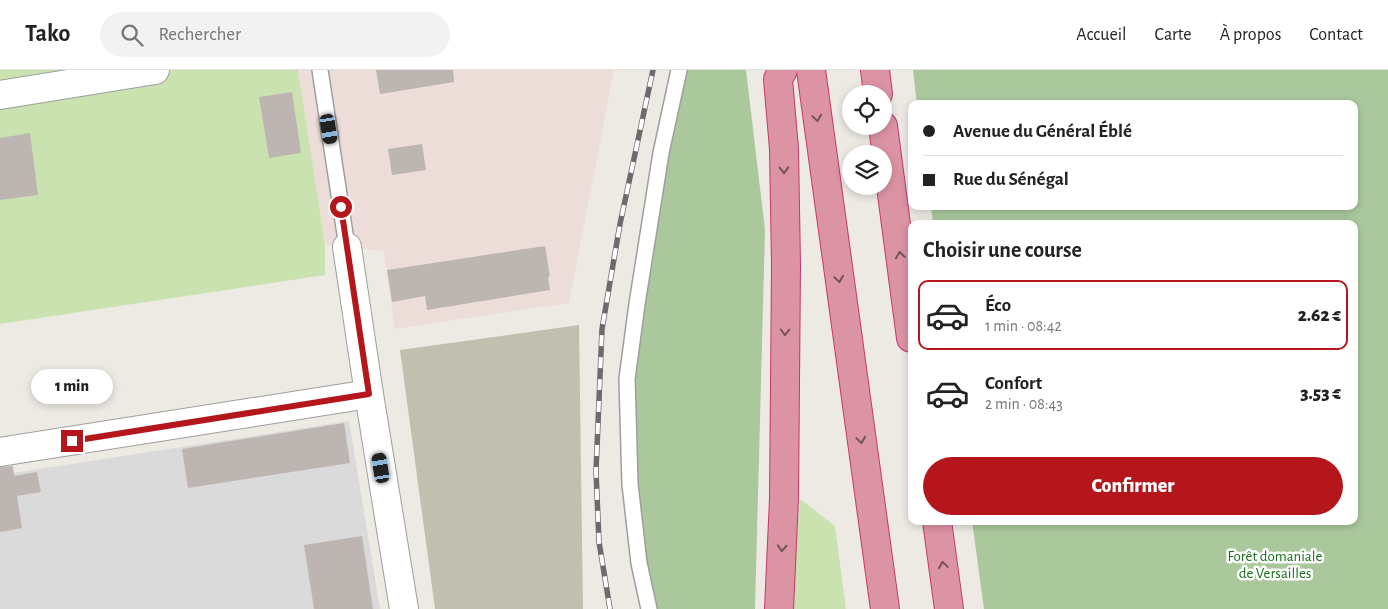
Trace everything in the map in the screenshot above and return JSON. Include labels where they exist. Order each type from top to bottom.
[{"type":"highway","points":[[779,609],[784,490],[786,265],[784,149],[778,79],[783,70]]},
{"type":"highway","points":[[810,70],[885,609]]},
{"type":"highway","points":[[875,70],[877,85]]},
{"type":"highway","points":[[884,135],[908,315]]},
{"type":"highway","points":[[938,525],[949,609]]},
{"type":"street","points":[[0,95],[155,70]]},
{"type":"street","points":[[347,247],[404,609]]},
{"type":"street","points":[[0,452],[369,394]]},
{"type":"lane","points":[[320,70],[347,247]]},
{"type":"lane","points":[[649,609],[639,563],[630,484],[627,379],[660,162],[679,70]]},
{"type":"shaded area","points":[[298,70],[614,70],[569,303],[395,329],[384,251],[325,245]]},
{"type":"shaded area","points":[[579,325],[583,609],[435,609],[400,350]]},
{"type":"shaded area","points":[[349,421],[380,609],[0,609],[0,475]]},
{"type":"green space","points":[[0,70],[298,70],[325,245],[325,275],[0,324]]},
{"type":"green space","points":[[679,70],[746,70],[765,230],[755,609],[655,609],[633,487],[634,377],[654,228]]},
{"type":"green space","name":"Forêt domaniale de Versailles","points":[[913,70],[1388,70],[1388,609],[984,609],[973,525],[1358,525],[1358,220],[933,220],[931,210],[1358,210],[1358,100],[917,100]]},
{"type":"green space","points":[[800,499],[835,526],[846,609],[791,609]]},
{"type":"building","points":[[376,70],[453,70],[454,82],[380,94]]},
{"type":"building","points":[[292,92],[301,153],[269,158],[259,97]]},
{"type":"building","points":[[30,133],[38,195],[0,200],[0,138]]},
{"type":"building","points":[[422,144],[426,170],[392,175],[388,149]]},
{"type":"building","points":[[545,246],[550,276],[548,277],[550,290],[427,310],[425,296],[392,302],[387,270]]},
{"type":"building","points":[[344,423],[350,463],[188,488],[182,449]]},
{"type":"building","points":[[13,466],[14,476],[37,472],[41,492],[17,496],[22,528],[0,532],[0,467]]},
{"type":"building","points":[[362,536],[373,609],[314,609],[304,545]]},
{"type":"railway","points":[[610,609],[599,542],[596,471],[602,329],[620,224],[653,70]]},
{"type":"route","points":[[72,441],[369,394],[341,207]]}]
